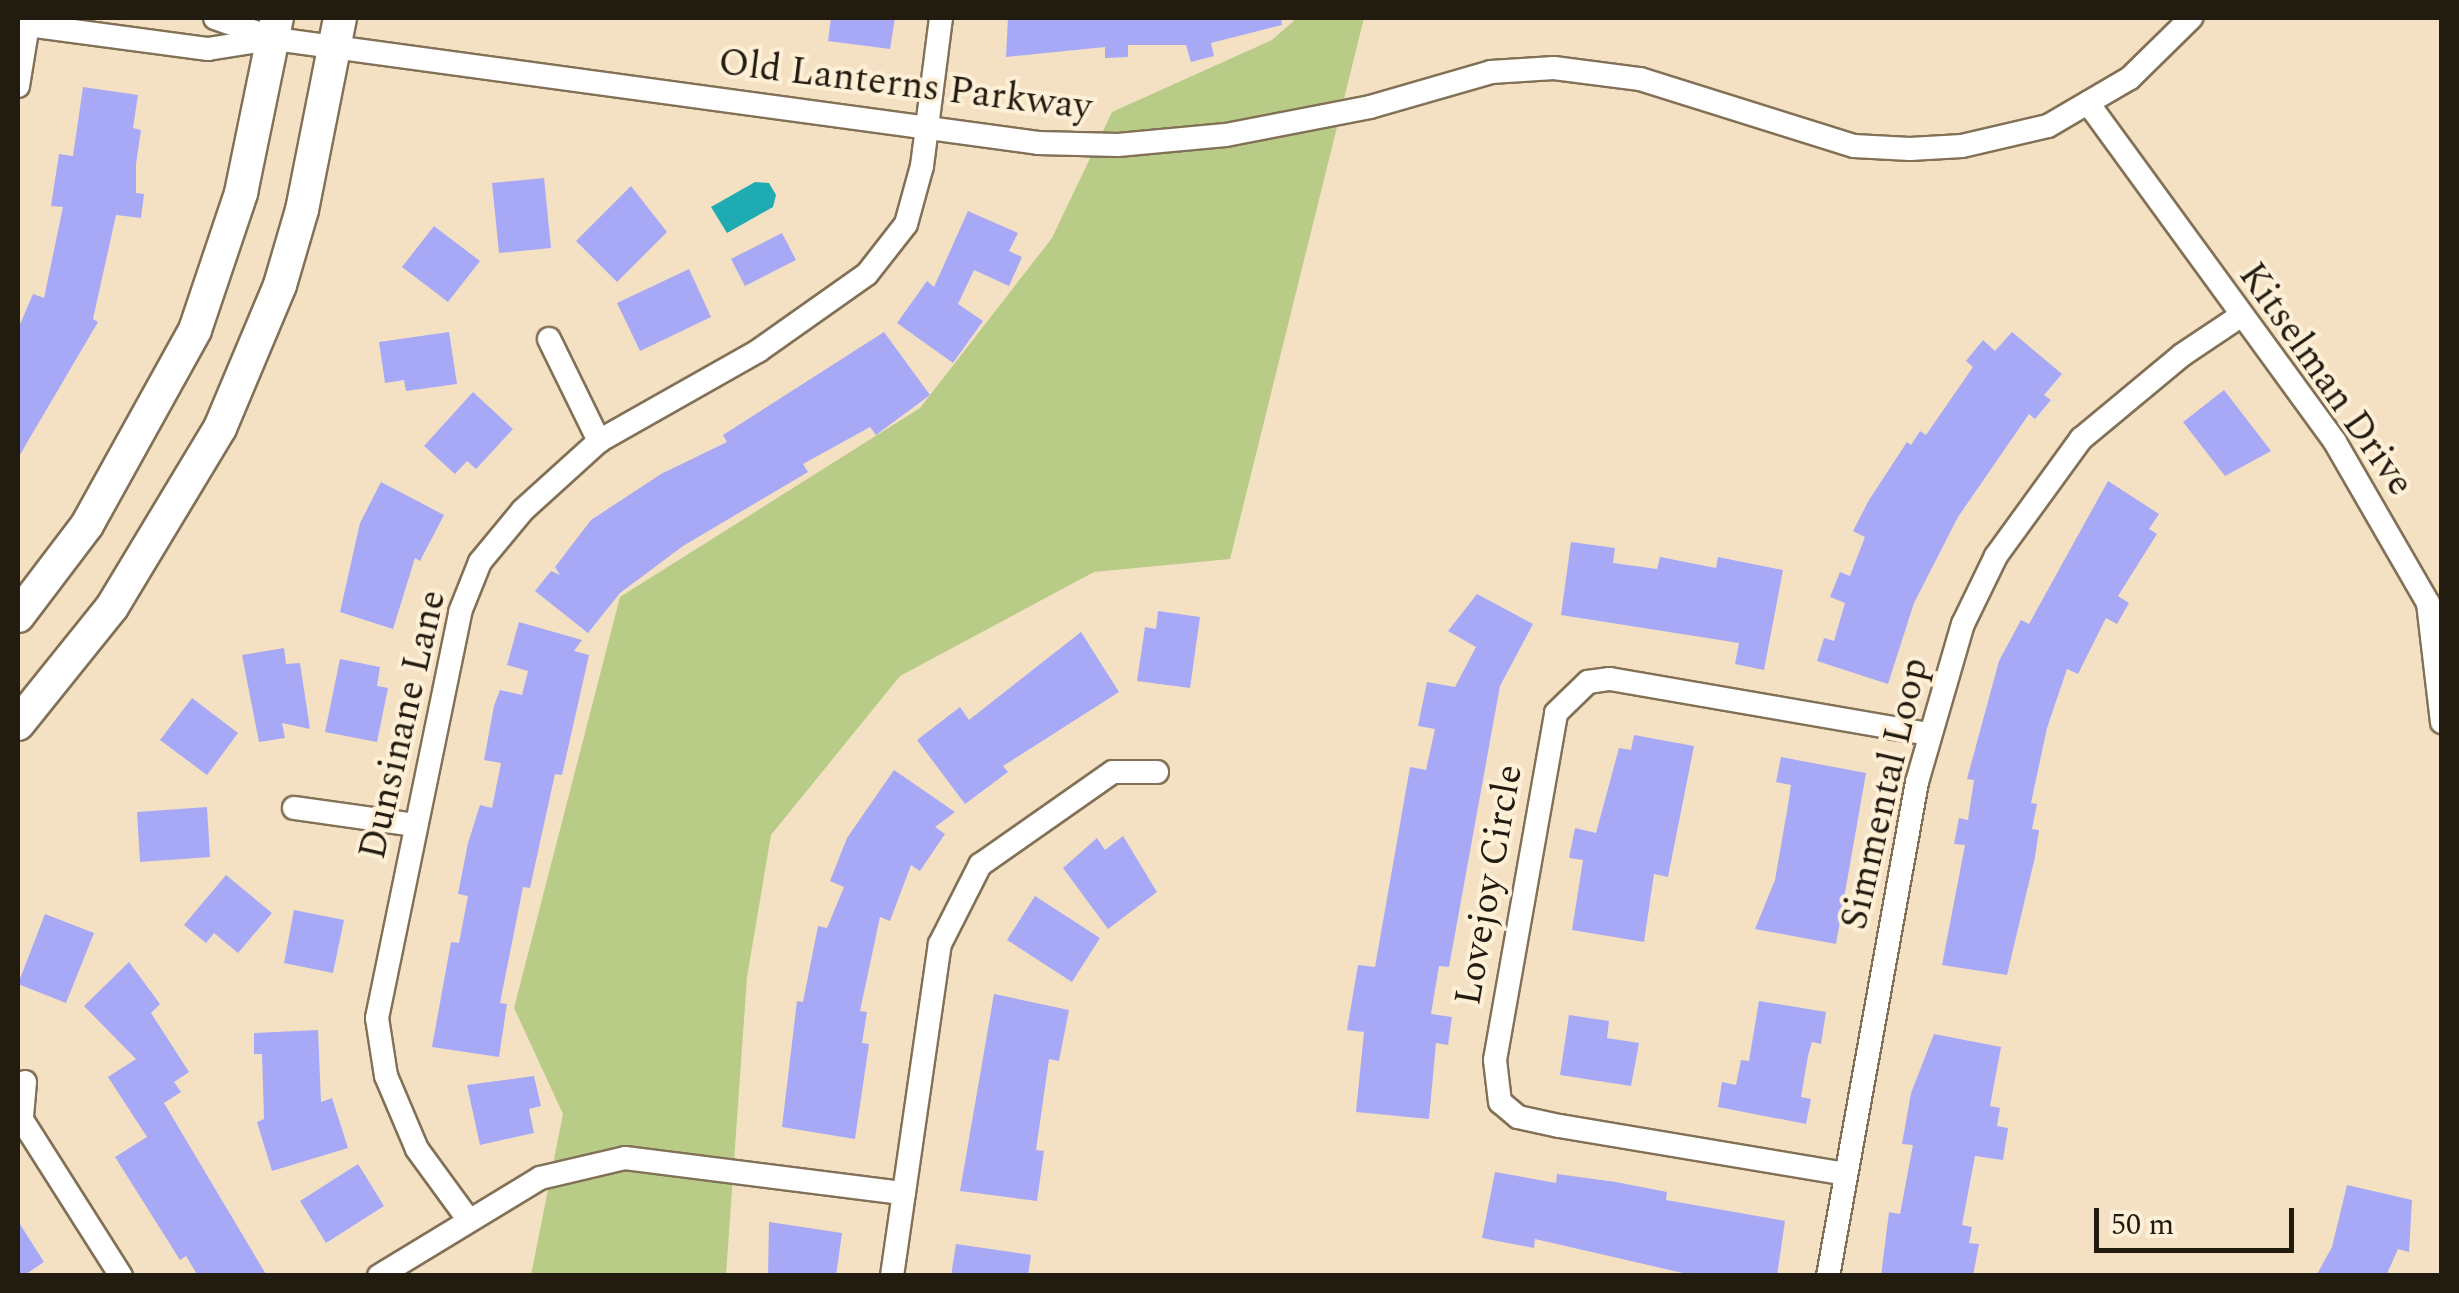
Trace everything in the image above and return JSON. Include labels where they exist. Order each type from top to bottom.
[{"type":"main road","points":[[18,616],[128,458],[195,330],[241,194],[276,28]]},
{"type":"main road","points":[[18,724],[112,608],[220,428],[280,285],[339,32]]},
{"type":"street","name":"Old Lanterns Parkway","points":[[215,18],[276,28],[339,32],[926,129],[1118,145],[1226,136],[1370,108],[1491,72],[1554,68],[1640,79],[1854,146],[1962,146],[2048,126],[2130,78],[2191,18]]},
{"type":"street","name":"Dunsinane Lane","points":[[468,1219],[417,1149],[386,1076],[377,1018],[460,612],[480,562],[523,510],[598,441],[758,351],[868,274],[906,224],[926,129],[941,18]]},
{"type":"street","name":"Old Lanterns Parkway","points":[[28,22],[208,48],[276,28]]},
{"type":"street","points":[[18,86],[28,22]]},
{"type":"street","name":"Kitselman Drive","points":[[2088,102],[2239,317],[2335,442],[2435,602],[2442,722]]},
{"type":"street","name":"Simmental Loop","points":[[1828,1276],[1928,734],[1963,624],[2029,506],[2081,439],[2182,355],[2239,317]]},
{"type":"street","points":[[549,339],[598,441]]},
{"type":"street","name":"Lovejoy Circle","points":[[1846,1174],[1559,1126],[1518,1117],[1500,1102],[1494,1060],[1556,713],[1588,682],[1610,679],[1928,734]]},
{"type":"street","points":[[892,1276],[940,944],[980,865],[1113,772],[1158,772]]},
{"type":"street","points":[[294,808],[415,826]]},
{"type":"street","points":[[25,1082],[22,1120],[121,1276]]},
{"type":"street","points":[[379,1276],[540,1178],[625,1158],[904,1193]]},
{"type":"green space","points":[[1297,18],[1364,18],[1230,559],[1094,572],[900,676],[771,835],[747,977],[726,1275],[531,1275],[563,1114],[514,1008],[620,597],[920,408],[1052,238],[1112,112],[1272,40]]},
{"type":"water","points":[[755,182],[769,183],[776,195],[773,207],[727,233],[711,207]]},
{"type":"building","points":[[831,18],[895,18],[890,49],[828,41]]},
{"type":"building","points":[[1008,18],[1281,18],[1282,25],[1211,43],[1214,56],[1191,62],[1186,45],[1128,45],[1128,57],[1105,58],[1105,47],[1006,57]]},
{"type":"building","points":[[83,87],[138,95],[133,128],[141,130],[136,193],[144,194],[141,218],[116,215],[93,319],[98,322],[18,458],[18,329],[33,294],[44,298],[63,207],[51,206],[59,154],[73,156]]},
{"type":"building","points":[[544,178],[551,248],[499,253],[492,183]]},
{"type":"building","points":[[631,186],[667,232],[617,282],[576,241]]},
{"type":"building","points":[[968,211],[1018,233],[1009,251],[1022,257],[1009,286],[974,270],[958,304],[983,321],[953,363],[897,323],[927,281],[934,287]]},
{"type":"building","points":[[434,226],[480,261],[448,302],[402,267]]},
{"type":"building","points":[[782,233],[796,260],[745,286],[731,259]]},
{"type":"building","points":[[689,269],[711,317],[640,351],[617,303]]},
{"type":"building","points":[[449,332],[457,384],[406,391],[404,380],[385,383],[379,342]]},
{"type":"building","points":[[884,332],[930,395],[876,435],[870,427],[803,464],[808,472],[683,546],[620,593],[588,633],[535,591],[551,571],[560,575],[555,567],[591,520],[661,474],[727,442],[723,435]]},
{"type":"building","points":[[2012,332],[2062,374],[2044,395],[2051,400],[2035,419],[2029,414],[1958,517],[1914,603],[1888,684],[1817,661],[1824,638],[1834,641],[1845,603],[1830,597],[1840,572],[1850,576],[1865,537],[1853,531],[1869,500],[1907,442],[1911,445],[1920,431],[1926,435],[1973,367],[1966,361],[1983,340],[1995,351]]},
{"type":"building","points":[[2224,390],[2271,451],[2225,476],[2183,422]]},
{"type":"building","points":[[473,392],[513,429],[476,469],[467,461],[455,474],[424,446]]},
{"type":"building","points":[[2108,481],[2159,514],[2149,529],[2157,534],[2118,596],[2129,603],[2117,624],[2106,618],[2078,674],[2067,669],[2047,728],[2031,803],[2037,804],[2032,829],[2039,830],[2007,975],[1942,965],[1965,845],[1954,844],[1959,818],[1968,820],[1974,780],[1967,779],[1999,661],[2021,620],[2029,624]]},
{"type":"building","points":[[381,482],[444,515],[420,561],[415,558],[393,629],[340,612],[360,523]]},
{"type":"building","points":[[1571,542],[1615,548],[1613,563],[1657,569],[1660,557],[1716,568],[1718,557],[1783,570],[1764,670],[1735,664],[1739,643],[1561,615]]},
{"type":"building","points":[[1477,594],[1533,624],[1500,686],[1449,967],[1439,966],[1431,1014],[1452,1017],[1448,1045],[1436,1043],[1429,1119],[1356,1112],[1364,1032],[1347,1030],[1358,965],[1375,967],[1410,767],[1426,770],[1435,729],[1418,726],[1427,682],[1455,687],[1476,647],[1448,631]]},
{"type":"building","points":[[1158,611],[1200,617],[1190,688],[1137,681],[1145,627],[1156,629]]},
{"type":"building","points":[[519,622],[582,640],[574,651],[589,655],[562,775],[555,774],[530,888],[523,887],[500,1003],[507,1004],[499,1057],[432,1047],[451,942],[459,943],[468,896],[458,894],[468,843],[480,805],[492,808],[501,763],[484,760],[494,706],[500,690],[522,695],[528,671],[507,665]]},
{"type":"building","points":[[1081,632],[1119,692],[1003,766],[1008,772],[965,804],[917,740],[960,707],[969,720]]},
{"type":"building","points":[[284,648],[286,664],[300,663],[310,729],[282,723],[285,738],[259,742],[242,655]]},
{"type":"building","points":[[340,659],[380,667],[377,686],[388,688],[377,742],[325,732]]},
{"type":"building","points":[[192,698],[238,733],[207,775],[160,740]]},
{"type":"building","points":[[1634,735],[1694,746],[1668,877],[1654,874],[1644,942],[1572,930],[1583,860],[1569,858],[1575,828],[1596,833],[1619,748],[1631,750]]},
{"type":"building","points":[[1781,757],[1866,773],[1836,944],[1755,929],[1775,880],[1791,785],[1776,782]]},
{"type":"building","points":[[894,770],[955,812],[935,827],[945,834],[920,871],[911,865],[890,921],[880,917],[860,1011],[867,1012],[862,1043],[869,1044],[855,1139],[782,1127],[797,1001],[803,1002],[818,926],[827,928],[844,887],[830,881],[847,838]]},
{"type":"building","points":[[207,807],[210,857],[140,862],[137,812]]},
{"type":"building","points":[[1123,836],[1157,892],[1108,929],[1063,868],[1097,838],[1105,850]]},
{"type":"building","points":[[226,875],[272,913],[238,953],[214,933],[206,943],[184,925]]},
{"type":"building","points":[[1035,896],[1100,938],[1072,982],[1007,940]]},
{"type":"building","points":[[294,910],[344,920],[333,973],[284,963]]},
{"type":"building","points":[[45,914],[94,933],[66,1003],[18,984]]},
{"type":"building","points":[[129,962],[160,1004],[151,1013],[189,1072],[174,1082],[181,1092],[164,1103],[267,1276],[198,1276],[186,1256],[180,1260],[115,1157],[147,1137],[108,1077],[136,1059],[84,1006]]},
{"type":"building","points":[[994,994],[1069,1010],[1059,1061],[1049,1059],[1036,1150],[1044,1151],[1037,1201],[960,1191]]},
{"type":"building","points":[[1759,1001],[1826,1012],[1821,1044],[1812,1042],[1808,1056],[1801,1097],[1811,1099],[1806,1124],[1718,1107],[1722,1082],[1736,1085],[1741,1060],[1749,1061]]},
{"type":"building","points":[[1569,1015],[1609,1021],[1607,1038],[1639,1043],[1631,1086],[1560,1075]]},
{"type":"building","points":[[318,1030],[321,1102],[332,1098],[348,1148],[272,1171],[257,1122],[264,1119],[262,1054],[254,1054],[254,1033]]},
{"type":"building","points":[[1934,1034],[2001,1047],[1990,1106],[2000,1108],[1997,1126],[2008,1128],[2003,1160],[1975,1156],[1962,1225],[1972,1227],[1969,1243],[1979,1244],[1973,1276],[1881,1276],[1889,1212],[1900,1214],[1913,1145],[1902,1144],[1911,1093]]},
{"type":"building","points":[[534,1076],[541,1106],[529,1109],[534,1133],[480,1145],[467,1085]]},
{"type":"building","points":[[358,1164],[384,1206],[326,1243],[300,1201]]},
{"type":"building","points":[[1495,1172],[1556,1183],[1557,1174],[1616,1182],[1667,1192],[1666,1200],[1785,1221],[1777,1276],[1696,1276],[1535,1239],[1534,1248],[1482,1238]]},
{"type":"building","points":[[2347,1185],[2412,1200],[2409,1252],[2398,1249],[2386,1276],[2316,1276],[2332,1247]]},
{"type":"building","points":[[18,1221],[44,1262],[23,1276],[18,1276]]},
{"type":"building","points":[[769,1222],[842,1233],[836,1276],[768,1276]]},
{"type":"building","points":[[956,1244],[1031,1255],[1028,1276],[951,1276]]}]
